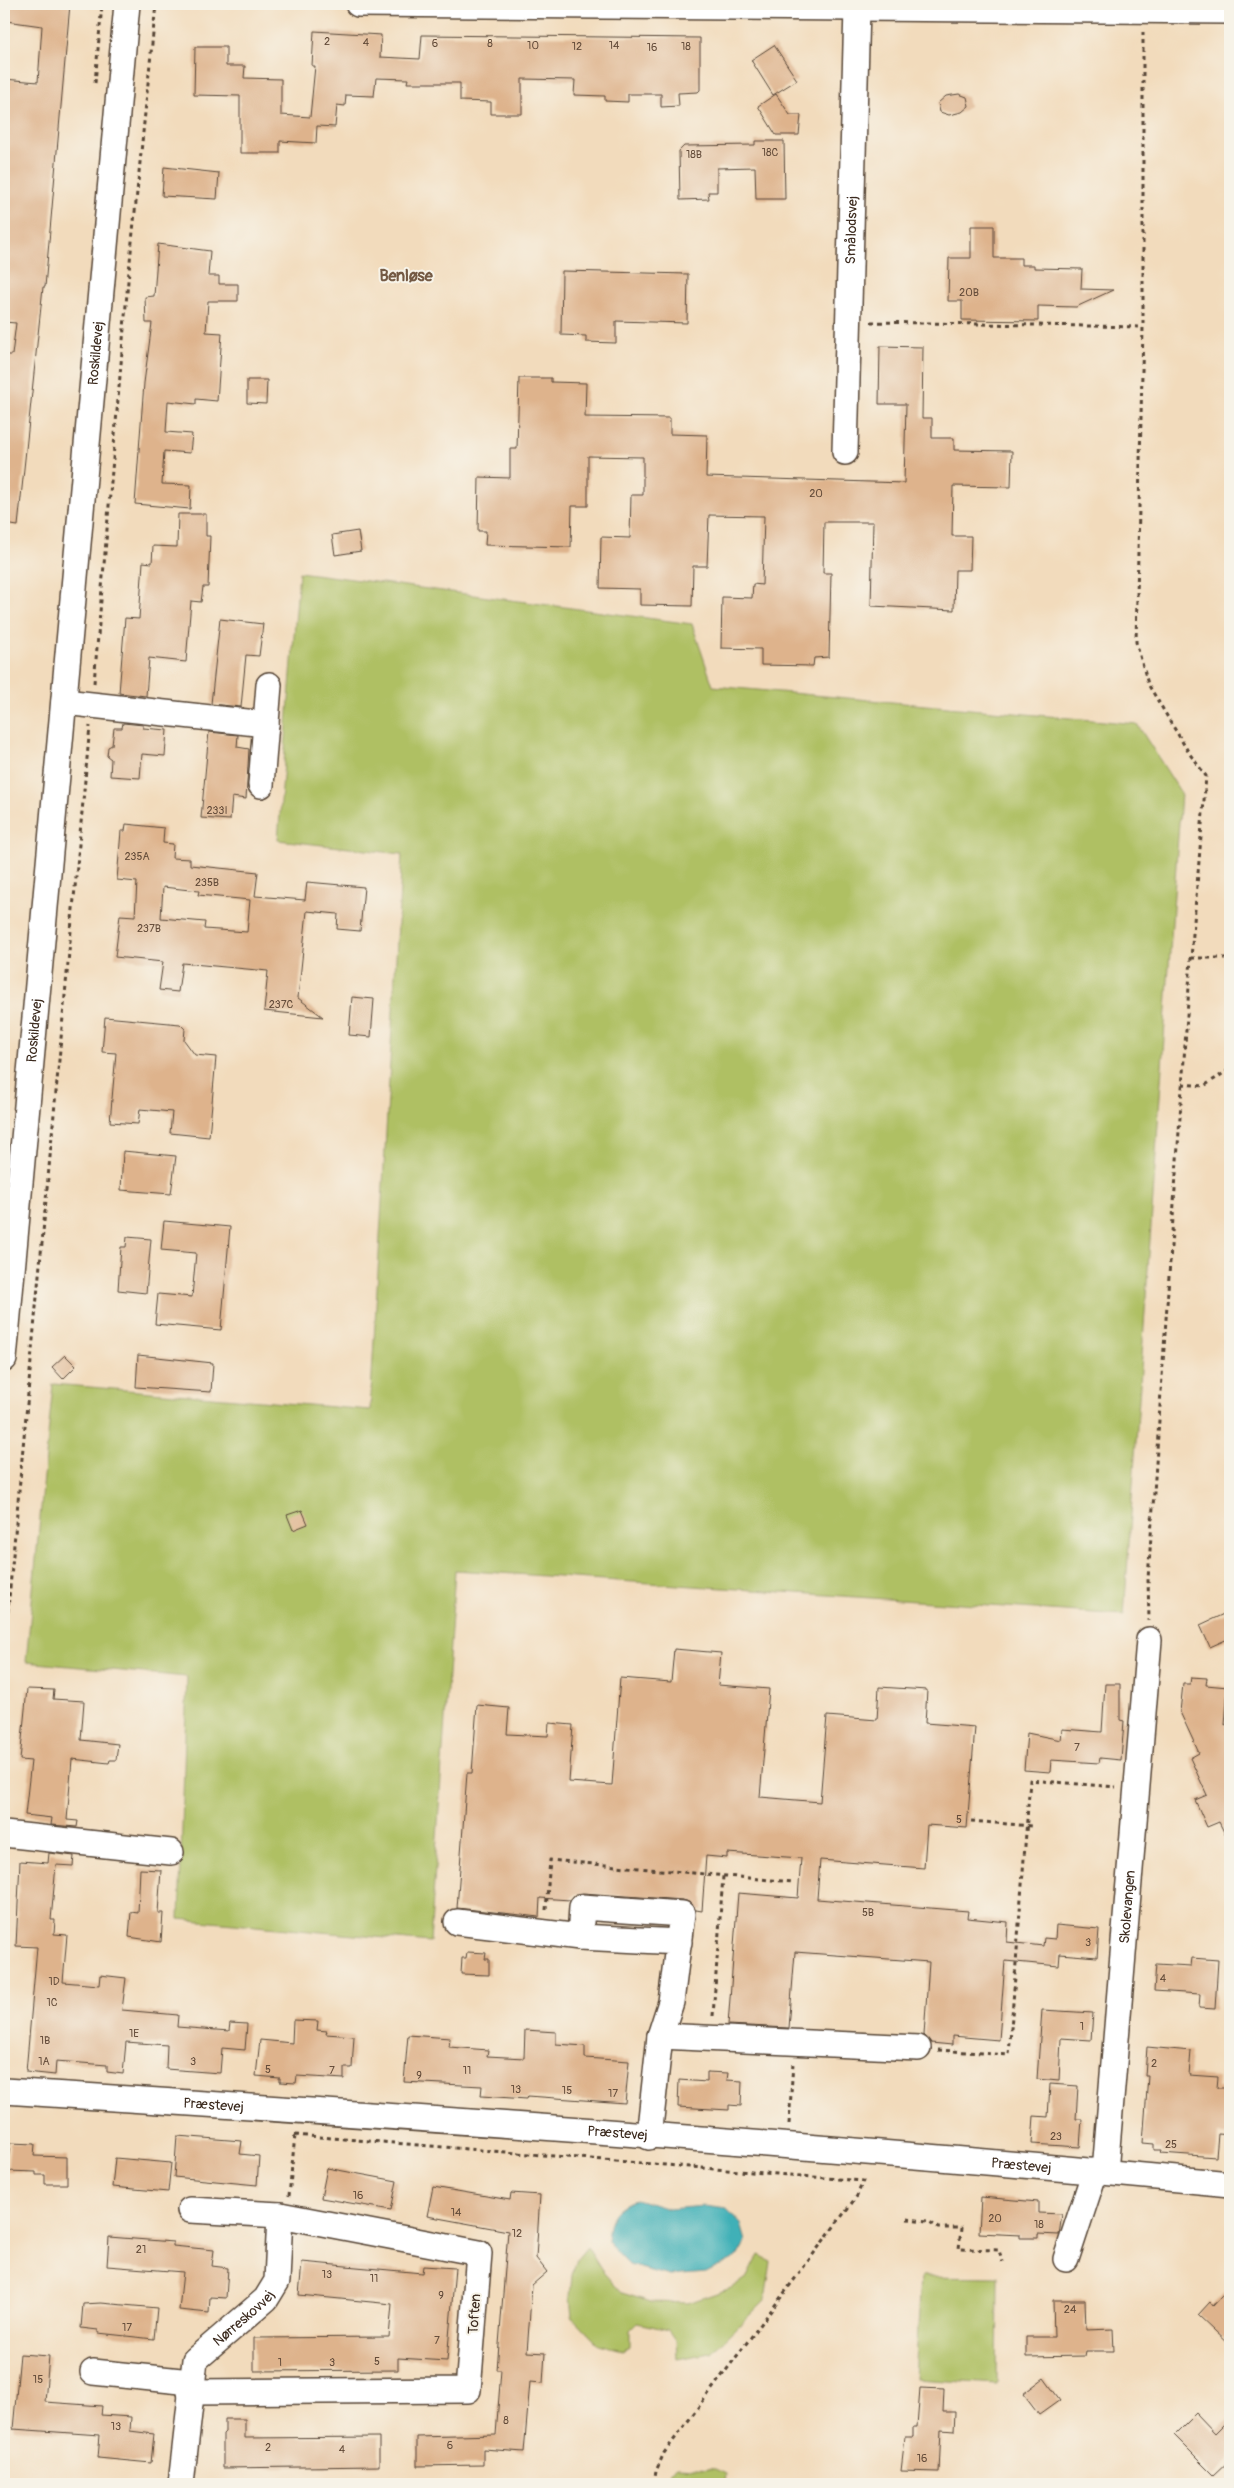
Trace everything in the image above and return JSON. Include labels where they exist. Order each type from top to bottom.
[{"type":"street","name":"Roskildevej","points":[[4,1360],[127,4]]},
{"type":"street","points":[[358,4],[586,4],[1230,11]]},
{"type":"street","name":"Smålodsvej","points":[[845,452],[857,8]]},
{"type":"street","points":[[261,785],[270,685]]},
{"type":"street","points":[[64,702],[266,724]]},
{"type":"street","name":"Skolevangen","points":[[1066,2259],[1100,2172],[1137,1788],[1149,1640]]},
{"type":"street","points":[[4,1834],[171,1852]]},
{"type":"street","points":[[456,1922],[580,1937],[582,1907],[682,1914],[671,2002],[660,2036],[649,2137]]},
{"type":"street","points":[[660,2036],[794,2044],[918,2048]]},
{"type":"street","name":"Præstevej","points":[[4,2091],[298,2109],[1100,2172],[1230,2184]]},
{"type":"street","name":"Toften","points":[[190,2210],[280,2215],[479,2253],[468,2390],[190,2387]]},
{"type":"street","name":"Nørreskovvej","points":[[181,2484],[190,2387],[195,2360],[266,2299],[277,2281],[280,2215]]},
{"type":"street","points":[[92,2372],[190,2387]]},
{"type":"path","points":[[4,1652],[92,705],[132,242],[156,4]]},
{"type":"path","points":[[1143,10],[1142,326],[1136,642],[1148,684],[1189,753],[1206,776],[1191,958],[1148,1579],[1149,1640]]},
{"type":"path","points":[[849,322],[1142,326]]},
{"type":"path","points":[[1191,958],[1230,958]]},
{"type":"path","points":[[1182,1084],[1204,1086],[1230,1069]]},
{"type":"path","points":[[918,2048],[1009,2055],[1030,1780],[1137,1788]]},
{"type":"path","points":[[971,1821],[1032,1826]]},
{"type":"path","points":[[544,1933],[550,1860],[793,1882]]},
{"type":"path","points":[[711,2039],[722,1876]]},
{"type":"path","points":[[787,2175],[794,2044]]},
{"type":"path","points":[[280,2215],[288,2201],[298,2109]]},
{"type":"path","points":[[295,2135],[863,2181],[857,2196],[664,2453],[656,2471],[654,2484]]},
{"type":"path","points":[[906,2219],[928,2221],[939,2228],[961,2228],[959,2249],[999,2250],[1002,2262]]},
{"type":"green space","points":[[299,572],[692,624],[713,686],[1137,724],[1181,793],[1124,1615],[455,1570],[430,1942],[179,1919],[187,1677],[26,1662],[53,1384],[370,1410],[402,854],[278,840]]},
{"type":"green space","points":[[587,2247],[602,2271],[622,2293],[651,2302],[688,2303],[731,2288],[747,2277],[758,2255],[771,2261],[765,2300],[711,2353],[677,2359],[676,2340],[669,2330],[637,2323],[630,2330],[630,2346],[622,2350],[598,2344],[572,2317],[570,2297],[572,2275],[577,2259]]},
{"type":"green space","points":[[921,2276],[998,2277],[997,2384],[915,2379]]},
{"type":"green space","points":[[677,2467],[715,2469],[726,2474],[725,2484],[665,2484],[668,2474]]},
{"type":"water","points":[[636,2199],[669,2209],[704,2206],[727,2209],[741,2224],[746,2241],[737,2257],[706,2273],[670,2276],[629,2265],[607,2242],[613,2214],[622,2206]]},
{"type":"building","points":[[9,4],[70,4],[45,287],[43,287],[18,526],[4,524],[4,418],[6,418],[9,382],[4,382],[4,375],[6,355],[12,355],[16,323],[4,322],[4,79],[38,82],[42,26],[6,21]]},
{"type":"building","points":[[314,31],[381,35],[380,57],[420,59],[422,35],[700,38],[700,90],[698,92],[678,93],[679,106],[661,107],[661,94],[628,94],[628,102],[605,101],[605,96],[574,95],[575,80],[522,79],[522,114],[491,114],[491,102],[460,101],[460,83],[407,83],[408,79],[376,78],[374,96],[346,95],[345,106],[337,105],[335,127],[317,126],[316,143],[280,141],[280,153],[240,153],[240,96],[194,95],[195,47],[226,47],[226,66],[245,66],[244,78],[281,79],[281,115],[310,117],[315,66],[312,66]]},
{"type":"building","points":[[774,45],[797,80],[773,95],[751,60]]},
{"type":"building","points":[[776,94],[790,115],[801,115],[799,135],[776,135],[758,106]]},
{"type":"building","points":[[959,94],[967,97],[969,106],[962,112],[949,115],[940,112],[938,103],[946,96]]},
{"type":"building","points":[[755,141],[784,141],[785,199],[756,199],[755,167],[717,168],[717,192],[708,192],[709,199],[680,200],[679,151],[684,146],[755,145]]},
{"type":"building","points":[[164,167],[219,173],[217,199],[162,196]]},
{"type":"building","points":[[971,226],[994,226],[994,258],[1021,258],[1021,265],[1034,265],[1034,268],[1082,269],[1081,289],[1113,290],[1076,307],[1038,306],[1038,321],[962,320],[962,301],[948,301],[949,258],[971,258]]},
{"type":"building","points":[[158,244],[210,251],[208,276],[219,276],[219,284],[238,284],[238,301],[208,301],[206,332],[222,333],[217,401],[196,399],[196,404],[168,401],[166,432],[192,434],[190,453],[164,451],[162,484],[191,485],[190,509],[135,504],[144,383],[152,323],[146,323],[145,297],[154,296]]},
{"type":"building","points":[[562,271],[688,274],[687,323],[616,321],[616,343],[586,342],[586,336],[561,335]]},
{"type":"building","points":[[880,346],[923,347],[922,418],[932,418],[932,438],[954,438],[954,450],[1012,451],[1011,487],[953,486],[952,536],[971,536],[970,570],[955,570],[954,610],[871,606],[873,522],[824,522],[823,573],[831,573],[829,657],[814,658],[813,666],[761,665],[761,649],[721,648],[722,597],[752,598],[753,584],[762,585],[764,516],[709,515],[707,566],[693,566],[692,606],[640,605],[640,589],[600,588],[601,537],[630,538],[631,495],[643,495],[643,457],[588,456],[588,506],[572,506],[571,547],[485,545],[486,531],[478,531],[479,477],[510,478],[510,449],[517,449],[519,378],[551,378],[551,382],[586,383],[585,417],[670,418],[670,434],[707,435],[706,477],[904,483],[906,404],[879,404]]},
{"type":"building","points":[[247,380],[267,380],[266,404],[247,403]]},
{"type":"building","points":[[178,514],[206,514],[206,536],[210,536],[208,587],[203,587],[201,602],[191,601],[186,662],[149,658],[146,696],[119,693],[125,618],[139,619],[143,562],[152,563],[153,546],[177,547]]},
{"type":"building","points":[[358,531],[361,551],[335,555],[332,535]]},
{"type":"building","points":[[220,619],[263,624],[259,656],[246,655],[241,707],[211,704]]},
{"type":"building","points":[[123,723],[143,725],[143,728],[167,730],[165,756],[142,754],[140,778],[110,776],[111,759],[107,756],[108,747],[112,745],[114,728],[122,728]]},
{"type":"building","points":[[209,732],[238,735],[237,747],[249,749],[246,799],[232,797],[230,820],[201,818]]},
{"type":"building","points":[[126,824],[164,828],[163,843],[173,844],[172,858],[190,859],[190,865],[258,872],[255,896],[305,900],[307,882],[364,887],[360,931],[337,929],[338,914],[307,911],[298,998],[323,1017],[264,1011],[268,971],[182,963],[178,992],[159,990],[163,962],[115,957],[120,915],[135,916],[137,882],[117,880],[121,831],[125,831]],"holes":[[[163,887],[199,891],[198,895],[250,900],[247,932],[204,929],[205,922],[161,918]]]},
{"type":"building","points":[[352,997],[374,999],[371,1037],[349,1035]]},
{"type":"building","points":[[105,1017],[180,1024],[185,1029],[184,1040],[195,1055],[216,1057],[209,1137],[170,1133],[172,1112],[140,1109],[138,1124],[110,1122],[116,1053],[102,1052]]},
{"type":"building","points":[[123,1151],[176,1156],[171,1194],[121,1190]]},
{"type":"building","points":[[164,1221],[230,1227],[221,1330],[155,1324],[158,1294],[192,1297],[196,1253],[161,1250]]},
{"type":"building","points":[[127,1237],[151,1239],[146,1293],[118,1290],[121,1247],[126,1247]]},
{"type":"building","points":[[65,1355],[76,1366],[63,1379],[52,1367]]},
{"type":"building","points":[[138,1355],[213,1363],[211,1392],[136,1387]]},
{"type":"building","points":[[302,1510],[308,1524],[293,1530],[287,1515]]},
{"type":"building","points":[[1230,1611],[1230,1638],[1210,1647],[1200,1625]]},
{"type":"building","points":[[674,1649],[721,1653],[718,1685],[769,1689],[760,1797],[820,1802],[827,1716],[877,1720],[879,1687],[927,1690],[925,1723],[975,1727],[967,1828],[927,1825],[924,1868],[820,1860],[817,1899],[968,1911],[967,1918],[1008,1922],[1007,1942],[1043,1946],[1044,1938],[1055,1939],[1056,1925],[1099,1929],[1097,1957],[1060,1954],[1059,1966],[1005,1961],[999,2040],[952,2036],[952,2045],[931,2043],[924,2035],[929,1962],[795,1952],[789,2028],[728,2025],[738,1893],[798,1898],[801,1858],[727,1853],[727,1858],[706,1856],[702,1911],[696,1910],[691,1903],[683,1900],[583,1893],[575,1894],[570,1900],[540,1898],[539,1917],[457,1908],[467,1773],[472,1773],[477,1705],[509,1708],[507,1734],[548,1736],[549,1723],[573,1725],[569,1782],[612,1785],[620,1678],[671,1682]]},
{"type":"building","points":[[1191,1677],[1207,1678],[1206,1685],[1228,1687],[1225,1725],[1230,1723],[1230,1844],[1219,1822],[1207,1827],[1195,1800],[1207,1795],[1190,1758],[1199,1753],[1180,1712],[1183,1684],[1190,1684]]},
{"type":"building","points":[[1105,1684],[1120,1684],[1120,1720],[1124,1721],[1121,1760],[1100,1758],[1099,1763],[1051,1760],[1050,1772],[1024,1770],[1027,1733],[1061,1740],[1062,1729],[1102,1732]]},
{"type":"building","points":[[27,1689],[54,1690],[53,1699],[84,1701],[81,1740],[118,1744],[116,1760],[110,1760],[109,1763],[72,1759],[67,1820],[78,1821],[77,1827],[51,1825],[52,1818],[25,1815],[31,1761],[20,1760]]},
{"type":"building","points":[[49,1853],[74,1856],[73,1866],[56,1865],[51,1920],[55,1920],[54,1934],[67,1935],[63,1982],[99,1985],[100,1975],[126,1978],[122,2010],[178,2015],[177,2027],[229,2031],[230,2023],[247,2024],[245,2050],[222,2048],[220,2073],[166,2069],[167,2045],[126,2042],[123,2074],[107,2072],[107,2065],[56,2061],[55,2075],[26,2072],[37,1947],[16,1946],[20,1861],[48,1863]]},
{"type":"building","points":[[140,1869],[161,1870],[158,1913],[163,1913],[161,1942],[129,1937],[131,1912],[138,1913]]},
{"type":"building","points":[[467,1952],[486,1953],[485,1959],[489,1959],[489,1975],[461,1974],[462,1958],[466,1958]]},
{"type":"building","points":[[1192,1958],[1218,1960],[1215,2009],[1199,2008],[1200,1994],[1154,1991],[1156,1964],[1191,1966]]},
{"type":"building","points":[[1042,2010],[1093,2013],[1091,2040],[1061,2038],[1059,2081],[1037,2079]]},
{"type":"building","points":[[293,2020],[318,2021],[317,2030],[327,2031],[326,2034],[354,2036],[352,2068],[344,2068],[344,2079],[297,2076],[296,2083],[280,2082],[280,2078],[256,2076],[260,2040],[292,2043]]},
{"type":"building","points":[[525,2030],[556,2032],[556,2044],[585,2046],[585,2058],[629,2061],[625,2103],[528,2096],[527,2099],[481,2096],[482,2086],[404,2082],[408,2035],[450,2038],[449,2047],[488,2050],[487,2056],[524,2058]]},
{"type":"building","points":[[1147,2047],[1191,2051],[1189,2075],[1218,2077],[1217,2088],[1230,2088],[1230,2135],[1218,2134],[1216,2157],[1161,2153],[1162,2150],[1154,2150],[1154,2144],[1143,2143],[1148,2076],[1145,2076]]},
{"type":"building","points":[[707,2072],[728,2073],[727,2080],[742,2081],[741,2106],[729,2105],[729,2110],[678,2107],[679,2080],[707,2082]]},
{"type":"building","points":[[1050,2084],[1078,2086],[1076,2119],[1082,2119],[1080,2147],[1032,2144],[1034,2116],[1048,2117]]},
{"type":"building","points":[[177,2136],[242,2141],[240,2154],[259,2156],[257,2185],[174,2177]]},
{"type":"building","points":[[10,2143],[35,2144],[34,2156],[67,2157],[67,2184],[45,2184],[45,2175],[36,2175],[36,2172],[7,2171]]},
{"type":"building","points":[[115,2158],[171,2163],[168,2192],[112,2187]]},
{"type":"building","points":[[327,2168],[397,2181],[391,2210],[321,2198]]},
{"type":"building","points":[[433,2187],[510,2200],[511,2193],[540,2195],[536,2258],[547,2272],[532,2285],[527,2352],[545,2353],[543,2383],[530,2382],[524,2452],[483,2449],[483,2465],[417,2466],[417,2437],[496,2435],[501,2370],[497,2370],[508,2231],[427,2216]]},
{"type":"building","points":[[981,2197],[1038,2202],[1038,2213],[1062,2214],[1059,2235],[1038,2234],[1038,2238],[1020,2238],[1020,2235],[979,2233]]},
{"type":"building","points":[[109,2237],[173,2242],[173,2246],[214,2250],[212,2266],[228,2268],[226,2298],[210,2297],[209,2313],[179,2310],[183,2272],[107,2266]]},
{"type":"building","points":[[302,2262],[422,2273],[423,2266],[455,2268],[447,2361],[398,2358],[398,2370],[254,2371],[254,2338],[389,2337],[392,2304],[299,2295]]},
{"type":"building","points":[[1230,2287],[1230,2345],[1198,2315],[1210,2302],[1213,2306]]},
{"type":"building","points":[[1053,2300],[1085,2300],[1086,2330],[1113,2329],[1114,2351],[1086,2351],[1085,2356],[1026,2357],[1026,2337],[1054,2337]]},
{"type":"building","points":[[101,2303],[157,2308],[154,2339],[98,2333],[98,2330],[81,2328],[83,2304]]},
{"type":"building","points":[[20,2354],[49,2356],[45,2402],[102,2406],[101,2415],[131,2417],[130,2431],[154,2434],[151,2463],[98,2458],[100,2435],[13,2429]]},
{"type":"building","points":[[1044,2378],[1060,2400],[1039,2415],[1023,2394]]},
{"type":"building","points":[[920,2388],[944,2389],[943,2412],[955,2412],[954,2431],[941,2430],[939,2472],[901,2471],[905,2437],[913,2437],[913,2427],[917,2427]]},
{"type":"building","points":[[1196,2413],[1215,2433],[1230,2418],[1230,2460],[1214,2475],[1174,2435]]},
{"type":"building","points":[[225,2419],[245,2419],[245,2438],[379,2437],[379,2466],[223,2468]]},
{"type":"district","name":"Benløse","points":[[406,275]]}]
